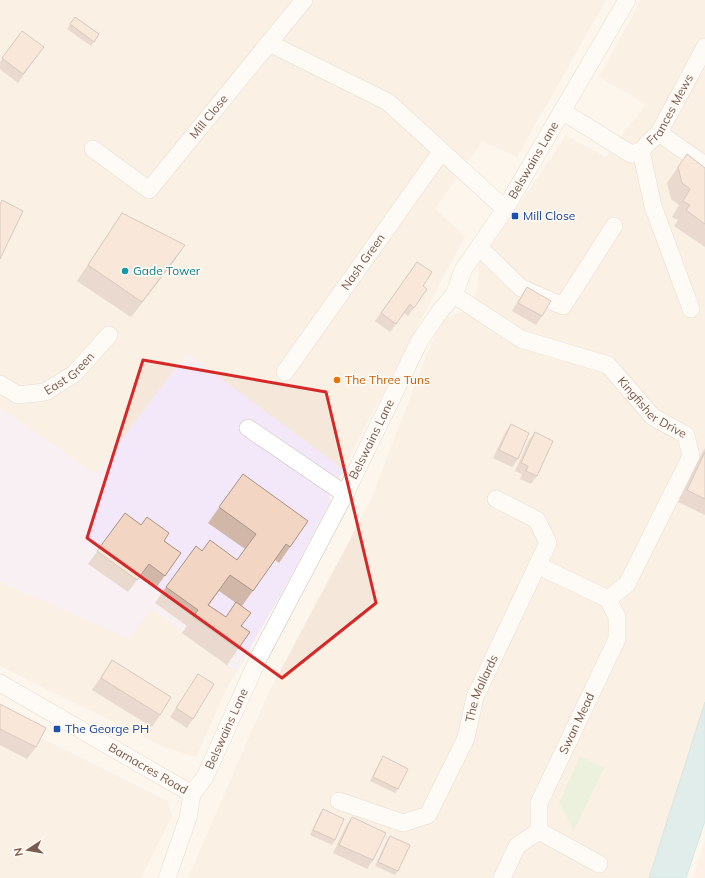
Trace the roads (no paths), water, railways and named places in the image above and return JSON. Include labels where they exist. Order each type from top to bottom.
[{"type":"street","name":"Mill Close","points":[[93,149],[149,190],[304,0]]},
{"type":"street","name":"Belswains Lane","points":[[167,878],[188,818],[192,794],[205,778],[259,657],[345,494],[419,342],[440,311],[454,295],[463,270],[505,209],[627,0]]},
{"type":"street","points":[[269,43],[388,102],[505,209]]},
{"type":"street","name":"Frances Mews","points":[[562,111],[631,154],[641,151],[659,133],[704,51]]},
{"type":"street","points":[[659,133],[705,165]]},
{"type":"street","points":[[641,151],[653,206],[691,309]]},
{"type":"street","name":"Nash Green","points":[[285,372],[441,152]]},
{"type":"street","points":[[479,247],[521,288],[563,306],[614,226]]},
{"type":"street","name":"Kingfisher Drive","points":[[454,295],[521,340],[608,365],[653,417],[686,435],[691,456],[627,584],[608,598]]},
{"type":"street","name":"East Green","points":[[0,384],[18,395],[44,392],[74,374],[109,335]]},
{"type":"street","points":[[248,428],[345,494]]},
{"type":"street","name":"The Mallards","points":[[339,801],[403,823],[428,815],[466,738],[475,697],[548,543],[537,520],[496,499]]},
{"type":"street","points":[[537,565],[608,598]]},
{"type":"street","name":"Swan Mead","points":[[539,831],[539,803],[617,639],[617,617],[608,598]]},
{"type":"street","name":"Barnacres Road","points":[[0,683],[192,794]]},
{"type":"street","points":[[502,878],[517,846],[539,831],[599,864]]},
{"type":"water","points":[[705,702],[705,821],[686,878],[649,878]]},
{"type":"place","name":"Mill Close","points":[[515,216]]},
{"type":"place","name":"Gade Tower","points":[[125,271]]},
{"type":"place","name":"The Three Tuns","points":[[337,380]]},
{"type":"place","name":"The George PH","points":[[57,729]]}]
